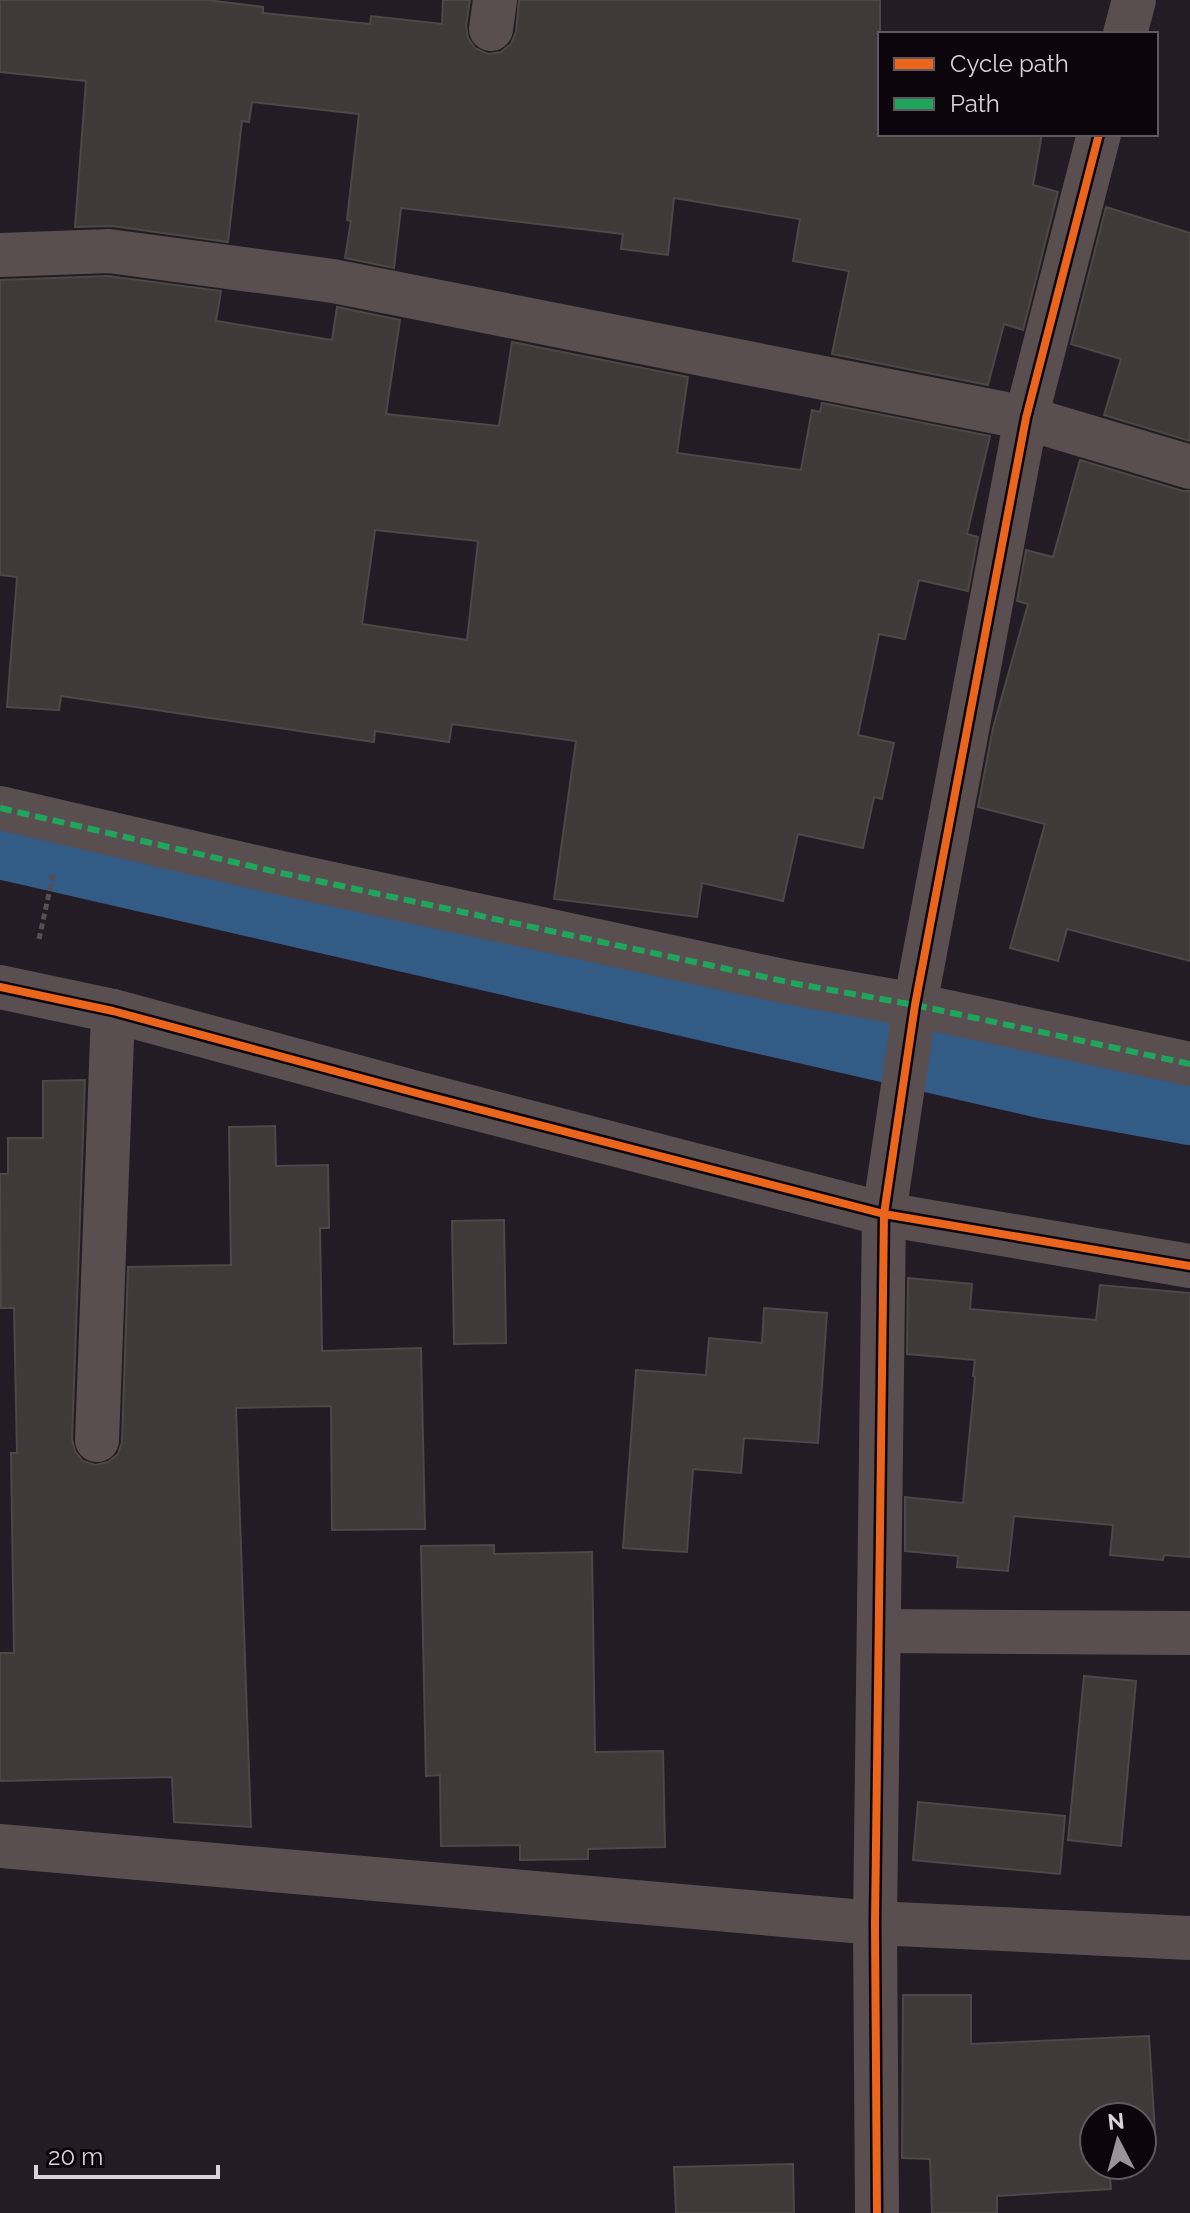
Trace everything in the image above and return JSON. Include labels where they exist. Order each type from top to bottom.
[{"type":"street","points":[[1126,32],[1134,0]]},
{"type":"street","points":[[877,2213],[875,1923],[884,1214],[914,1015],[1026,418],[1098,136]]},
{"type":"street","points":[[0,255],[109,251],[333,281],[1026,418],[1190,467]]},
{"type":"street","points":[[0,808],[296,877],[797,984],[914,1015],[1190,1064]]},
{"type":"street","points":[[0,987],[113,1011],[884,1214],[1190,1266]]},
{"type":"street","points":[[97,1440],[113,1011]]},
{"type":"street","points":[[879,1631],[1190,1633]]},
{"type":"street","points":[[0,1846],[875,1923],[1190,1938]]},
{"type":"path","points":[[37,953],[55,868]]},
{"type":"building","points":[[0,0],[207,0],[263,7],[263,13],[370,24],[371,16],[442,24],[443,0],[470,0],[466,26],[468,38],[475,48],[488,54],[501,52],[511,44],[516,32],[519,0],[880,0],[878,136],[1042,136],[1033,185],[1058,192],[1023,330],[1004,324],[988,385],[832,354],[849,271],[793,261],[800,219],[674,198],[668,255],[621,249],[623,234],[401,208],[394,268],[345,258],[359,114],[252,102],[249,122],[242,121],[228,242],[112,226],[75,227],[86,81],[0,72]]},
{"type":"building","points":[[1106,207],[1190,233],[1190,441],[1104,415],[1121,359],[1071,344]]},
{"type":"building","points":[[108,276],[221,291],[216,321],[332,340],[337,307],[400,320],[386,414],[499,426],[512,342],[688,377],[677,453],[801,470],[812,410],[820,412],[822,403],[990,436],[967,534],[978,537],[968,591],[919,580],[905,639],[879,634],[858,735],[894,743],[882,799],[874,797],[863,848],[798,834],[783,901],[702,883],[697,917],[554,899],[576,741],[452,724],[449,742],[375,731],[374,742],[61,696],[59,710],[7,707],[17,577],[0,575],[0,280]],"holes":[[[375,530],[478,541],[467,640],[362,624]]]},
{"type":"building","points":[[1080,460],[1190,491],[1190,961],[1067,929],[1058,961],[1010,948],[1045,824],[978,807],[993,728],[1028,604],[1017,601],[1026,550],[1053,557]]},
{"type":"building","points":[[85,1080],[72,1439],[75,1451],[83,1461],[95,1465],[108,1462],[118,1454],[122,1442],[128,1267],[231,1265],[229,1127],[275,1126],[276,1166],[328,1165],[329,1228],[320,1228],[322,1351],[421,1348],[425,1529],[332,1530],[331,1406],[236,1408],[251,1827],[174,1822],[172,1777],[0,1781],[0,1653],[14,1653],[11,1453],[17,1453],[14,1308],[1,1308],[0,1174],[8,1174],[8,1138],[43,1138],[43,1081]]},
{"type":"building","points":[[504,1220],[506,1343],[454,1344],[452,1221]]},
{"type":"building","points":[[908,1278],[972,1284],[970,1309],[1096,1320],[1100,1285],[1190,1293],[1190,1557],[1164,1555],[1163,1560],[1110,1555],[1113,1525],[1014,1516],[1008,1571],[957,1567],[958,1556],[905,1551],[905,1497],[963,1503],[975,1377],[975,1360],[907,1354]]},
{"type":"building","points":[[764,1308],[827,1313],[818,1443],[744,1438],[741,1473],[693,1469],[687,1552],[623,1548],[636,1370],[706,1375],[709,1338],[762,1343]]},
{"type":"building","points":[[494,1545],[494,1554],[592,1552],[595,1752],[663,1751],[665,1847],[588,1849],[588,1859],[520,1860],[520,1845],[441,1846],[440,1775],[426,1776],[421,1546]]},
{"type":"building","points":[[1084,1676],[1136,1681],[1121,1846],[1068,1840]]},
{"type":"building","points":[[918,1802],[1065,1816],[1060,1874],[913,1860]]},
{"type":"building","points":[[903,1995],[971,1995],[971,2044],[1149,2036],[1153,2101],[1078,2101],[1078,2181],[1110,2181],[1111,2189],[997,2196],[997,2213],[932,2213],[930,2159],[902,2158]]},
{"type":"building","points":[[793,2164],[794,2213],[676,2213],[674,2167]]},
{"type":"waterway","points":[[0,847],[1046,1087],[1190,1113]]},
{"type":"marked path","points":[[0,808],[281,873],[797,984],[915,1005],[1190,1064]]},
{"type":"cycle path","points":[[877,2213],[875,1923],[884,1214],[915,1005],[1026,418],[1098,136]]},
{"type":"cycle path","points":[[0,987],[113,1011],[884,1214],[1190,1266]]}]
